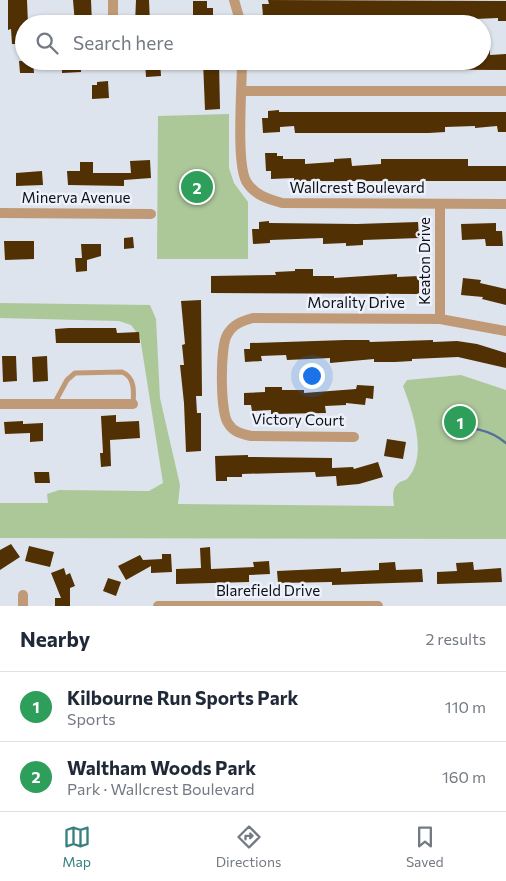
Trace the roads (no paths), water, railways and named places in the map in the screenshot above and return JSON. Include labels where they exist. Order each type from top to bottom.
[{"type":"street","points":[[113,0],[113,15]]},
{"type":"street","points":[[234,0],[238,15]]},
{"type":"street","name":"Wallcrest Boulevard","points":[[242,70],[241,162],[247,182],[262,197],[282,202],[506,204]]},
{"type":"street","points":[[242,91],[506,91]]},
{"type":"street","name":"Keaton Drive","points":[[440,204],[440,319]]},
{"type":"street","name":"Minerva Avenue","points":[[0,213],[151,214]]},
{"type":"street","name":"Morality Drive","points":[[223,350],[227,335],[238,323],[253,318],[440,319],[506,331]]},
{"type":"street","name":"Victory Court","points":[[223,350],[223,410],[228,423],[238,433],[251,436],[354,436]]},
{"type":"street","points":[[0,404],[133,404]]},
{"type":"street","points":[[23,595],[23,606]]},
{"type":"street","name":"Blarefield Drive","points":[[158,606],[378,606]]},
{"type":"lane","points":[[54,404],[67,380],[74,374],[122,372],[126,374],[134,386],[133,404]]},
{"type":"waterway","points":[[450,428],[480,430],[500,438],[506,443]]},
{"type":"place","name":"Waltham Woods Park","points":[[197,187]]},
{"type":"place","name":"Kilbourne Run Sports Park","points":[[460,422]]}]
